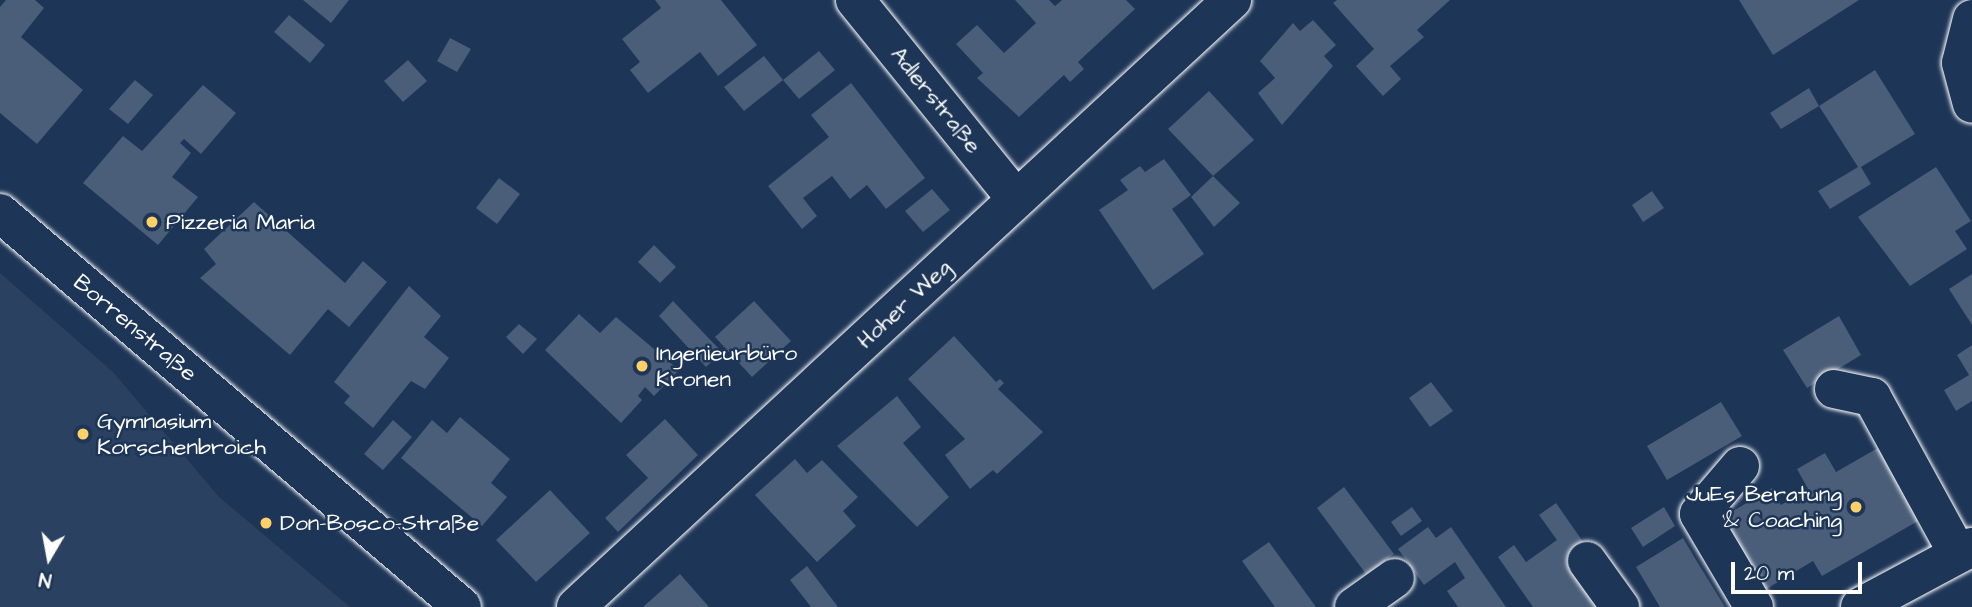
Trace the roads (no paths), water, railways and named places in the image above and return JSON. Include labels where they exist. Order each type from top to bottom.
[{"type":"street","name":"Adlerstraße","points":[[855,0],[1016,199]]},
{"type":"street","name":"Hoher Weg","points":[[576,607],[1232,0]]},
{"type":"street","points":[[1972,19],[1961,63],[1972,104]]},
{"type":"street","name":"Borrenstraße","points":[[0,213],[462,607]]},
{"type":"street","points":[[1834,389],[1872,397],[1965,550],[1860,607]]},
{"type":"street","points":[[1740,466],[1699,514],[1754,607]]},
{"type":"street","points":[[1587,561],[1619,607]]},
{"type":"street","points":[[1354,607],[1395,578]]},
{"type":"place","name":"Pizzeria Maria","points":[[152,222]]},
{"type":"place","name":"Ingenieurbüro Kronen","points":[[642,366]]},
{"type":"place","name":"Gymnasium Korschenbroich","points":[[83,434]]},
{"type":"place","name":"JuEs Beratung & Coaching","points":[[1856,507]]},
{"type":"place","name":"Don-Bosco-Straße","points":[[266,523]]}]
